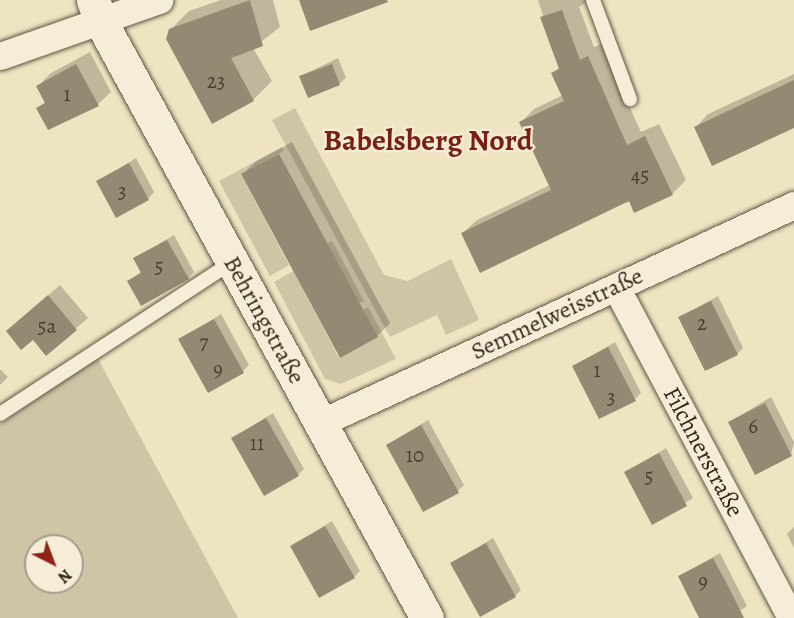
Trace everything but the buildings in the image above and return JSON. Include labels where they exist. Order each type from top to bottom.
[{"type":"street","points":[[0,56],[97,11],[159,0]]},
{"type":"street","name":"Behringstraße","points":[[97,11],[427,618]]},
{"type":"street","name":"Semmelweisstraße","points":[[320,423],[794,205]]},
{"type":"street","name":"Filchnerstraße","points":[[616,287],[791,618]]},
{"type":"lane","points":[[593,0],[630,99]]},
{"type":"lane","points":[[0,414],[232,262]]},
{"type":"shaded area","points":[[295,108],[384,275],[408,281],[451,259],[479,320],[446,335],[437,315],[390,337],[272,120]]},
{"type":"shaded area","points":[[282,147],[284,151],[241,175],[289,265],[270,276],[219,181]]},
{"type":"shaded area","points":[[332,241],[364,301],[359,303],[327,244]]},
{"type":"shaded area","points":[[293,271],[339,358],[377,337],[363,310],[368,307],[396,359],[341,384],[325,379],[274,282]]},
{"type":"shaded area","points":[[97,357],[238,618],[0,618],[0,424]]},
{"type":"district","name":"Babelsberg Nord","points":[[428,140]]}]
